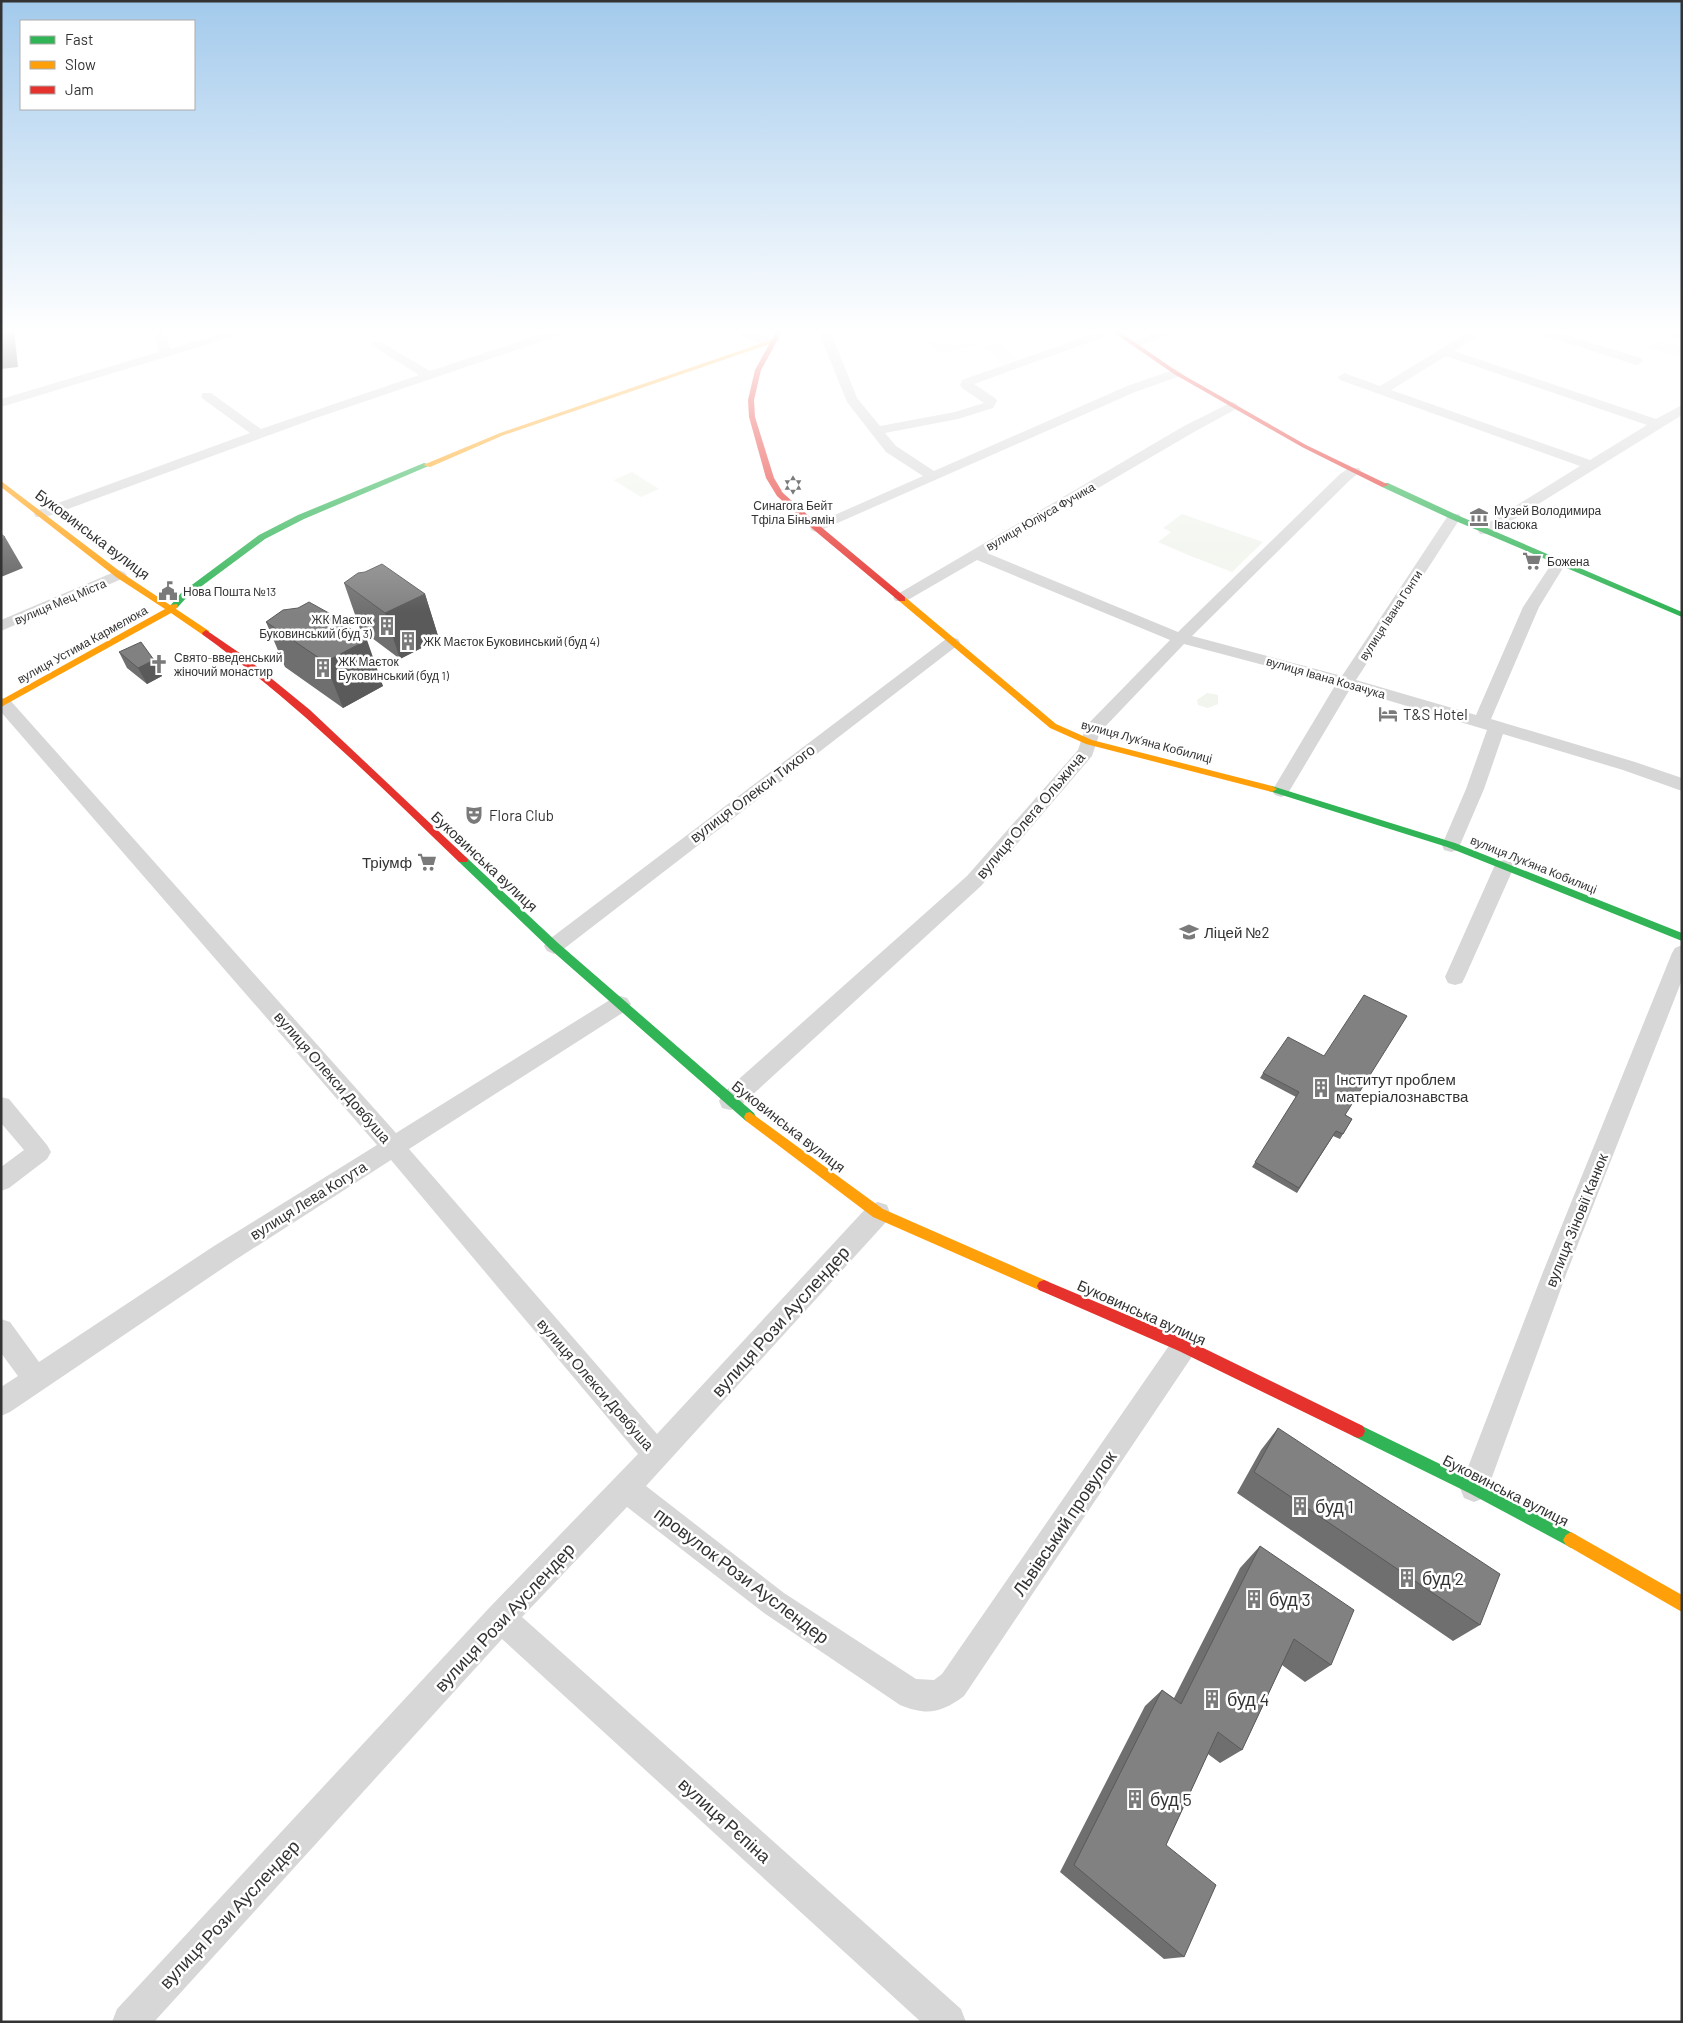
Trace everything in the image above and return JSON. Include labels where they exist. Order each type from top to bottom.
[{"type":"street","points":[[247,424],[259,433]]},
{"type":"street","points":[[41,514],[285,424]]},
{"type":"street","name":"вулиця Устима Кармелюка","points":[[2,704],[170,610],[184,595],[262,537],[300,517],[529,424]]},
{"type":"street","name":"вулиця Лукʼяна Кобилиці","points":[[754,424],[769,473],[780,494],[817,528],[1053,726],[1089,742],[1281,791],[1451,845],[1682,937]]},
{"type":"street","points":[[870,424],[891,450],[933,476]]},
{"type":"street","points":[[875,431],[909,424]]},
{"type":"street","points":[[817,528],[1050,424]]},
{"type":"street","name":"вулиця Юліуса Фучика","points":[[901,598],[1199,424]]},
{"type":"street","points":[[1267,424],[1354,471],[1454,517],[1682,615]]},
{"type":"street","points":[[1477,424],[1590,465]]},
{"type":"street","points":[[1485,531],[1656,424]]},
{"type":"street","name":"вулиця Олега Ольжича","points":[[730,1101],[974,881],[1086,752],[1092,730],[1181,638],[1317,504],[1354,471]]},
{"type":"street","name":"Буковинська вулиця","points":[[1,483],[120,575],[232,651],[322,727],[554,946],[730,1101],[878,1213],[954,1248],[1184,1346],[1474,1488],[1575,1542],[1682,1604]]},
{"type":"street","name":"вулиця Івана Гонти","points":[[1281,791],[1346,682],[1454,517]]},
{"type":"street","name":"вулиця Івана Козачука","points":[[976,554],[1169,635],[1346,682],[1629,766],[1682,785]]},
{"type":"street","points":[[1451,845],[1475,789],[1489,725],[1531,607],[1559,563]]},
{"type":"street","name":"вулиця Мец Міста","points":[[1,626],[120,575]]},
{"type":"street","name":"вулиця Олекси Тихого","points":[[554,946],[952,642]]},
{"type":"street","name":"вулиця Олекси Довбуша","points":[[2,704],[393,1146],[657,1455]]},
{"type":"street","points":[[1455,977],[1504,867]]},
{"type":"street","name":"вулиця Зіновії Канюк","points":[[1474,1488],[1555,1272],[1682,953]]},
{"type":"street","name":"вулиця Лева Когута","points":[[1,1403],[223,1254],[620,1004]]},
{"type":"street","points":[[1,1106],[39,1152],[1,1181]]},
{"type":"street","name":"вулиця Рози Ауслендер","points":[[130,2022],[501,1618],[657,1455],[878,1213]]},
{"type":"street","points":[[1,1331],[35,1379]]},
{"type":"street","name":"Львівський провулок","points":[[938,1696],[953,1685],[1184,1346]]},
{"type":"street","name":"провулок Рози Ауслендер","points":[[626,1488],[774,1603],[911,1694],[938,1696]]},
{"type":"street","name":"вулиця Рєпіна","points":[[501,1618],[934,2017]]},
{"type":"shaded area","points":[[632,472],[659,489],[641,497],[614,480]]},
{"type":"shaded area","points":[[1182,514],[1263,542],[1232,572],[1158,542],[1171,532],[1163,528]]},
{"type":"shaded area","points":[[1207,693],[1218,695],[1218,704],[1208,708],[1198,705],[1197,700]]},
{"type":"building","points":[[382,564],[425,594],[385,613],[344,583],[358,573],[365,572]]},
{"type":"building","points":[[309,602],[336,617],[334,618],[367,640],[325,662],[266,622],[283,610],[298,608]]},
{"type":"building","points":[[141,642],[154,660],[138,668],[119,652]]},
{"type":"building","name":"Інститут проблем матеріалознавства","points":[[1364,995],[1407,1016],[1345,1115],[1352,1119],[1343,1134],[1336,1131],[1299,1188],[1255,1162],[1299,1092],[1263,1073],[1288,1037],[1324,1056]]},
{"type":"building","points":[[1278,1428],[1500,1574],[1480,1625],[1254,1472]]},
{"type":"building","points":[[1260,1546],[1354,1610],[1331,1665],[1294,1639],[1242,1750],[1218,1732],[1166,1845],[1216,1885],[1184,1957],[1074,1865],[1162,1690],[1181,1704]]},
{"type":"traffic: fast","points":[[174,606],[184,595],[262,537],[301,517],[427,465]]},
{"type":"traffic: fast","points":[[1385,485],[1454,517],[1682,615]]},
{"type":"traffic: fast","points":[[1272,789],[1451,845],[1682,937]]},
{"type":"traffic: fast","points":[[463,860],[554,946],[750,1117]]},
{"type":"traffic: fast","points":[[1358,1431],[1474,1488],[1571,1540]]},
{"type":"traffic: slow","points":[[427,465],[530,424]]},
{"type":"traffic: slow","points":[[1,483],[119,575],[206,633]]},
{"type":"traffic: slow","points":[[902,599],[1053,726],[1089,742],[1272,789]]},
{"type":"traffic: slow","points":[[1,704],[170,610],[174,606]]},
{"type":"traffic: slow","points":[[750,1117],[878,1213],[1044,1286]]},
{"type":"traffic: slow","points":[[1571,1540],[1682,1604]]},
{"type":"traffic: jam","points":[[754,424],[770,478],[780,494],[817,528],[902,599]]},
{"type":"traffic: jam","points":[[1266,424],[1304,446],[1385,485]]},
{"type":"traffic: jam","points":[[206,633],[241,658],[307,712],[463,860]]},
{"type":"traffic: jam","points":[[1044,1286],[1184,1346],[1358,1431]]},
{"type":"place","name":"Синагога Бейт Тфіла Біньямін","points":[[793,485]]},
{"type":"place","name":"Музей Володимира Івасюка","points":[[1479,517]]},
{"type":"place","name":"Божена","points":[[1532,561]]},
{"type":"place","name":"Нова Пошта №13","points":[[168,591]]},
{"type":"place","name":"ЖК Маєток Буковинський (буд 3)","points":[[387,626]]},
{"type":"place","name":"ЖК Маєток Буковинський (буд 4)","points":[[408,641]]},
{"type":"place","name":"Свято-введенський жіночий монастир","points":[[159,664]]},
{"type":"place","name":"ЖК Маєток Буковинський (буд 1)","points":[[323,668]]},
{"type":"place","name":"T&S Hotel","points":[[1388,714]]},
{"type":"place","name":"Flora Club","points":[[474,815]]},
{"type":"place","name":"Тріумф","points":[[427,862]]},
{"type":"place","name":"Ліцей №2","points":[[1189,932]]},
{"type":"place","name":"Інститут проблем матеріалознавства","points":[[1321,1088]]},
{"type":"place","name":"буд 1","points":[[1300,1506]]},
{"type":"place","name":"буд 2","points":[[1407,1578]]},
{"type":"place","name":"буд 3","points":[[1254,1599]]},
{"type":"place","name":"буд 4","points":[[1212,1699]]},
{"type":"place","name":"буд 5","points":[[1135,1799]]}]
